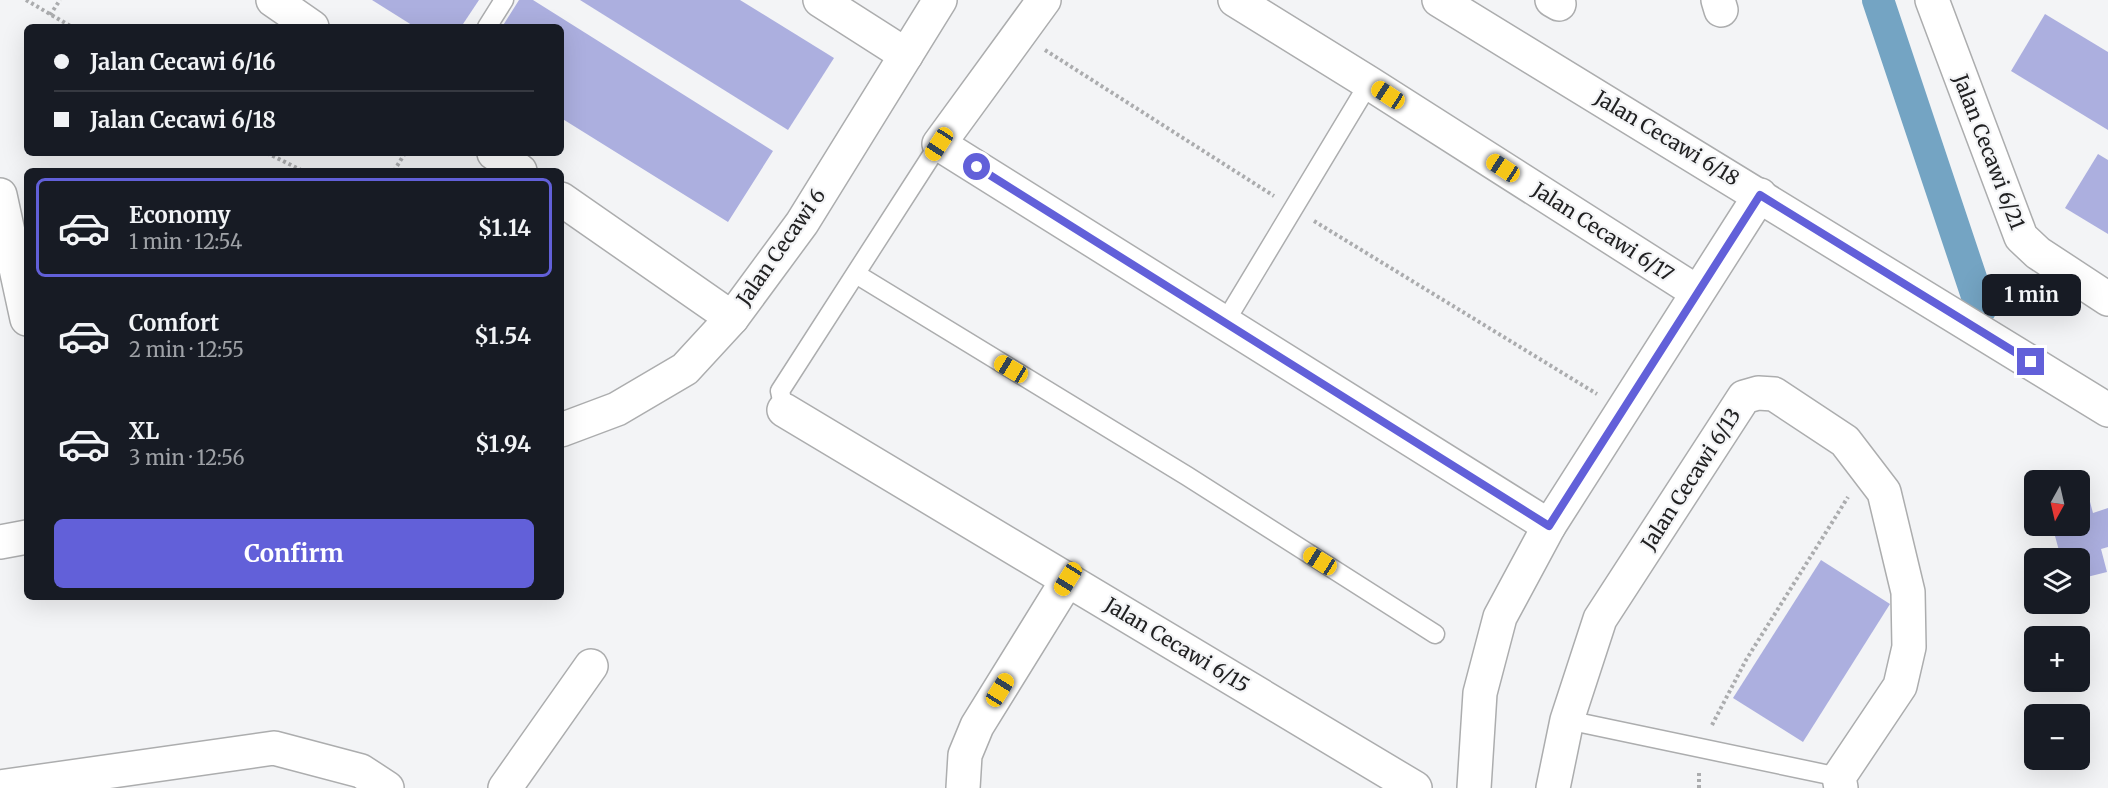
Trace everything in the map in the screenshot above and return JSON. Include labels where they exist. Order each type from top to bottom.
[{"type":"street","points":[[273,0],[308,24]]},
{"type":"street","points":[[820,0],[906,55]]},
{"type":"street","name":"Jalan Cecawi 6","points":[[564,429],[617,409],[685,369],[732,318],[802,223],[940,0]]},
{"type":"street","points":[[1044,0],[939,144],[1549,526]]},
{"type":"street","name":"Jalan Cecawi 6/17","points":[[1235,0],[1697,292]]},
{"type":"street","name":"Jalan Cecawi 6/18","points":[[1439,0],[2108,410]]},
{"type":"street","name":"Jalan Cecawi 6/21","points":[[1932,0],[2021,237],[2038,253],[2108,299]]},
{"type":"street","points":[[498,156],[516,168]]},
{"type":"street","points":[[0,195],[24,305]]},
{"type":"street","points":[[1473,788],[1480,693],[1500,617],[1549,526],[1760,195]]},
{"type":"street","points":[[564,202],[732,318]]},
{"type":"street","name":"Jalan Cecawi 6/13","points":[[1553,788],[1566,720],[1600,619],[1744,397],[1758,393],[1774,394],[1845,441],[1884,492],[1908,592],[1910,647],[1900,686],[1840,783]]},
{"type":"street","name":"Jalan Cecawi 6/15","points":[[784,410],[1415,788]]},
{"type":"street","points":[[0,542],[24,538]]},
{"type":"street","points":[[963,788],[965,755],[977,726],[1068,579]]},
{"type":"street","points":[[505,788],[591,666]]},
{"type":"street","points":[[0,787],[125,779],[274,748],[362,771],[387,788]]},
{"type":"lane","points":[[489,24],[504,0]]},
{"type":"lane","points":[[1225,322],[1369,83]]},
{"type":"lane","points":[[784,410],[780,391],[939,144]]},
{"type":"lane","points":[[856,274],[1186,476],[1435,634]]},
{"type":"lane","points":[[1566,720],[1700,748],[1840,783]]},
{"type":"path","points":[[26,0],[66,24]]},
{"type":"path","points":[[50,15],[60,0]]},
{"type":"path","points":[[1019,34],[1293,208],[1623,410]]},
{"type":"path","points":[[273,156],[297,168]]},
{"type":"path","points":[[1699,788],[1700,748],[1746,660],[1866,469]]},
{"type":"building","points":[[372,0],[479,0],[463,24],[410,24]]},
{"type":"building","points":[[519,0],[533,0],[773,151],[728,222],[564,120],[564,24],[504,24]]},
{"type":"building","points":[[580,0],[740,0],[834,58],[788,130]]},
{"type":"building","points":[[2045,14],[2108,52],[2108,130],[2011,71]]},
{"type":"building","points":[[2098,154],[2108,160],[2108,234],[2065,208]]},
{"type":"building","points":[[2090,502],[2093,513],[2108,508],[2108,547],[2101,549],[2107,572],[2090,576],[2090,548],[2058,548],[2055,536],[2090,536]]},
{"type":"building","points":[[1821,560],[1890,604],[1803,742],[1733,698]]},
{"type":"waterway","points":[[1878,0],[1981,308]]},
{"type":"route","points":[[977,167],[1549,526],[1760,195],[2031,362]]}]
